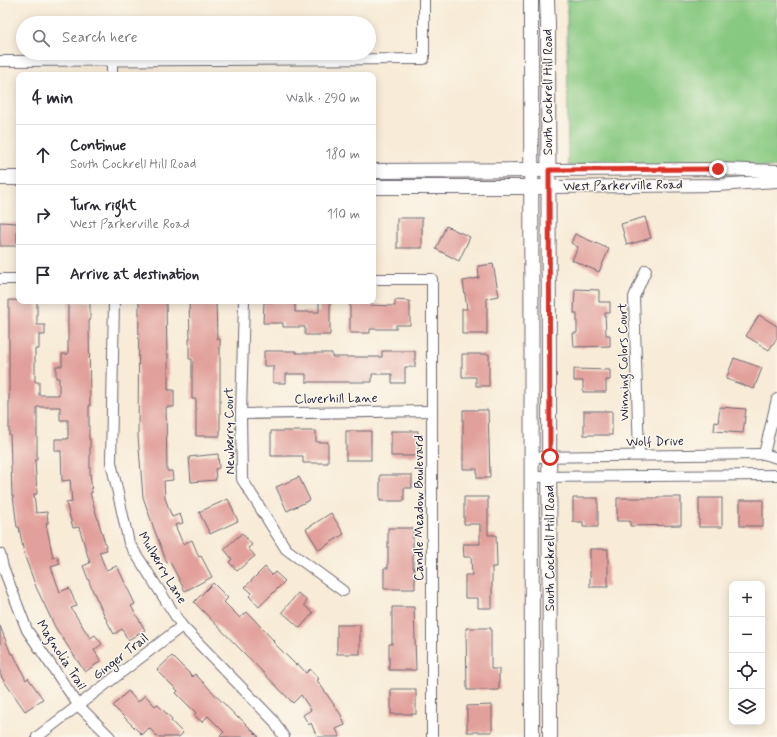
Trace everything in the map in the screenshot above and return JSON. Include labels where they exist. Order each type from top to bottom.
[{"type":"main road","name":"South Cockrell Hill Road","points":[[531,0],[532,737]]},
{"type":"main road","name":"South Cockrell Hill Road","points":[[546,0],[548,24],[549,170],[550,737]]},
{"type":"main road","name":"West Parkerville Road","points":[[376,171],[549,170]]},
{"type":"main road","points":[[0,178],[16,178]]},
{"type":"main road","name":"West Parkerville Road","points":[[376,187],[549,187]]},
{"type":"main road","points":[[532,707],[550,708]]},
{"type":"street","points":[[0,61],[424,60],[424,0]]},
{"type":"street","points":[[112,60],[112,72]]},
{"type":"street","name":"West Parkerville Road","points":[[549,170],[718,169],[777,171]]},
{"type":"street","name":"West Parkerville Road","points":[[549,187],[717,186],[777,181]]},
{"type":"street","name":"Winning Colors Court","points":[[639,455],[634,297],[646,270]]},
{"type":"street","points":[[0,279],[16,279]]},
{"type":"street","name":"Candle Meadow Boulevard","points":[[376,279],[432,279],[432,737]]},
{"type":"street","name":"Mulberry Lane","points":[[114,304],[111,462],[129,543],[182,626],[273,720],[284,737]]},
{"type":"street","name":"Newberry Court","points":[[244,304],[241,414],[242,479],[286,549],[343,591]]},
{"type":"street","points":[[764,454],[777,399]]},
{"type":"street","name":"Cloverhill Lane","points":[[241,414],[432,411]]},
{"type":"street","name":"Wolf Drive","points":[[532,457],[764,454],[777,458]]},
{"type":"street","points":[[532,477],[777,475]]},
{"type":"street","name":"Magnolia Trail","points":[[0,554],[3,567],[27,630],[79,706],[110,737]]},
{"type":"street","name":"Ginger Trail","points":[[37,737],[182,626]]},
{"type":"green space","points":[[567,0],[777,0],[777,167],[568,166]]},
{"type":"building","points":[[645,217],[651,238],[627,245],[621,224]]},
{"type":"building","points":[[397,218],[422,218],[422,248],[397,248]]},
{"type":"building","points":[[0,222],[16,223],[16,246],[0,246]]},
{"type":"building","points":[[446,226],[470,237],[459,261],[436,249]]},
{"type":"building","points":[[575,234],[609,249],[599,272],[572,260],[578,247],[571,243]]},
{"type":"building","points":[[493,264],[499,296],[487,298],[487,334],[462,334],[462,309],[467,309],[463,281],[479,278],[478,266]]},
{"type":"building","points":[[575,289],[599,290],[599,302],[610,302],[610,313],[605,313],[606,335],[610,335],[610,346],[574,347],[573,333],[577,333],[577,313],[574,313]]},
{"type":"building","points":[[9,300],[16,300],[16,304],[37,304],[37,325],[45,325],[45,335],[39,335],[39,349],[35,349],[35,382],[39,382],[39,395],[59,395],[59,378],[56,378],[56,366],[62,366],[62,354],[68,354],[68,304],[90,304],[89,439],[92,493],[90,493],[107,550],[99,552],[106,570],[117,566],[135,604],[131,606],[145,630],[128,640],[122,629],[114,634],[108,623],[83,566],[90,563],[79,527],[73,528],[66,503],[72,502],[70,480],[62,481],[61,451],[55,451],[55,439],[68,439],[68,420],[60,420],[60,407],[37,407],[37,460],[35,460],[37,494],[34,494],[36,513],[47,512],[48,523],[46,523],[53,558],[57,556],[60,564],[51,567],[60,592],[69,588],[77,606],[71,608],[90,638],[95,635],[102,644],[94,650],[101,661],[85,672],[55,627],[36,587],[24,554],[19,527],[17,527],[12,496],[9,435]]},
{"type":"building","points":[[395,300],[410,301],[410,325],[396,325],[396,329],[370,329],[370,333],[350,333],[350,304],[395,306]]},
{"type":"building","points":[[139,304],[166,304],[168,390],[174,390],[174,407],[166,407],[167,471],[172,471],[173,480],[164,481],[165,498],[172,517],[180,514],[183,523],[175,525],[183,544],[192,540],[199,557],[201,556],[212,577],[185,591],[170,562],[167,563],[143,497],[138,436]]},
{"type":"building","points":[[189,304],[216,304],[217,339],[220,339],[220,436],[196,436],[196,399],[192,399],[192,359],[189,359]]},
{"type":"building","points":[[264,304],[295,304],[295,312],[319,312],[319,304],[330,304],[330,335],[305,335],[305,327],[283,327],[283,323],[263,323]]},
{"type":"building","points":[[759,315],[777,326],[777,338],[769,350],[746,336]]},
{"type":"building","points":[[264,351],[332,353],[332,357],[382,357],[382,351],[415,351],[415,367],[405,367],[405,383],[392,383],[392,374],[372,374],[372,382],[306,382],[306,374],[286,374],[286,383],[273,383],[273,366],[264,366]]},
{"type":"building","points":[[462,354],[489,354],[489,386],[476,386],[476,377],[462,377]]},
{"type":"building","points":[[734,358],[762,368],[754,389],[726,379]]},
{"type":"building","points":[[574,369],[610,370],[610,380],[606,380],[606,392],[583,392],[583,381],[574,381]]},
{"type":"building","points":[[720,407],[746,409],[743,433],[714,431],[715,422],[718,423]]},
{"type":"building","points":[[463,410],[488,410],[490,478],[477,478],[477,469],[463,469]]},
{"type":"building","points":[[584,411],[612,411],[612,435],[584,435]]},
{"type":"building","points":[[271,431],[316,431],[316,442],[328,442],[328,463],[303,463],[303,456],[271,456]]},
{"type":"building","points":[[346,431],[371,431],[371,460],[346,460]]},
{"type":"building","points":[[391,431],[418,431],[418,456],[391,456]]},
{"type":"building","points":[[218,454],[219,468],[215,469],[216,480],[191,482],[189,457]]},
{"type":"building","points":[[380,475],[412,475],[412,488],[404,488],[404,501],[380,501]]},
{"type":"building","points":[[299,477],[310,500],[287,511],[276,487]]},
{"type":"building","points":[[464,497],[488,497],[488,535],[496,535],[497,567],[492,567],[492,608],[478,608],[478,598],[465,598],[465,575],[472,575],[471,557],[464,557],[463,544],[480,544],[480,524],[464,524]]},
{"type":"building","points":[[681,497],[681,525],[630,526],[630,521],[617,521],[617,498]]},
{"type":"building","points":[[573,498],[598,498],[598,527],[583,527],[583,522],[573,522]]},
{"type":"building","points":[[699,498],[722,498],[722,527],[699,527]]},
{"type":"building","points":[[228,499],[238,521],[210,534],[199,512]]},
{"type":"building","points":[[740,500],[763,500],[763,526],[740,526]]},
{"type":"building","points":[[331,513],[344,534],[319,550],[306,529]]},
{"type":"building","points":[[388,528],[413,528],[413,568],[415,568],[415,589],[384,589],[384,568],[388,568]]},
{"type":"building","points":[[242,533],[252,545],[248,548],[255,556],[237,571],[229,562],[232,559],[224,549]]},
{"type":"building","points":[[590,549],[608,549],[608,587],[590,587]]},
{"type":"building","points":[[265,567],[272,575],[275,572],[285,581],[259,607],[249,596],[252,593],[245,587]]},
{"type":"building","points":[[213,583],[228,598],[224,602],[240,618],[247,612],[274,641],[273,642],[296,665],[298,664],[306,673],[310,669],[319,679],[317,680],[341,715],[345,725],[336,729],[340,737],[317,737],[311,723],[309,725],[303,715],[311,710],[301,695],[293,703],[194,602]]},
{"type":"building","points":[[298,593],[307,601],[304,605],[313,613],[300,628],[282,612]]},
{"type":"building","points":[[392,607],[414,607],[416,670],[389,670],[389,644],[392,644]]},
{"type":"building","points":[[337,625],[360,625],[360,654],[337,654]]},
{"type":"building","points":[[0,626],[11,654],[13,653],[26,680],[28,678],[43,699],[25,711],[0,674]]},
{"type":"building","points":[[466,628],[491,628],[491,669],[499,669],[499,690],[467,690]]},
{"type":"building","points":[[172,656],[193,677],[195,674],[259,737],[219,737],[224,732],[208,716],[202,722],[194,715],[196,713],[176,693],[178,691],[157,670]]},
{"type":"building","points":[[391,689],[416,689],[416,714],[391,714]]},
{"type":"building","points":[[128,691],[138,702],[145,695],[155,706],[157,704],[183,733],[179,737],[158,737],[149,728],[142,735],[113,706]]},
{"type":"building","points":[[492,705],[492,732],[467,732],[467,706]]},
{"type":"route","points":[[550,457],[549,170],[718,169]]}]
